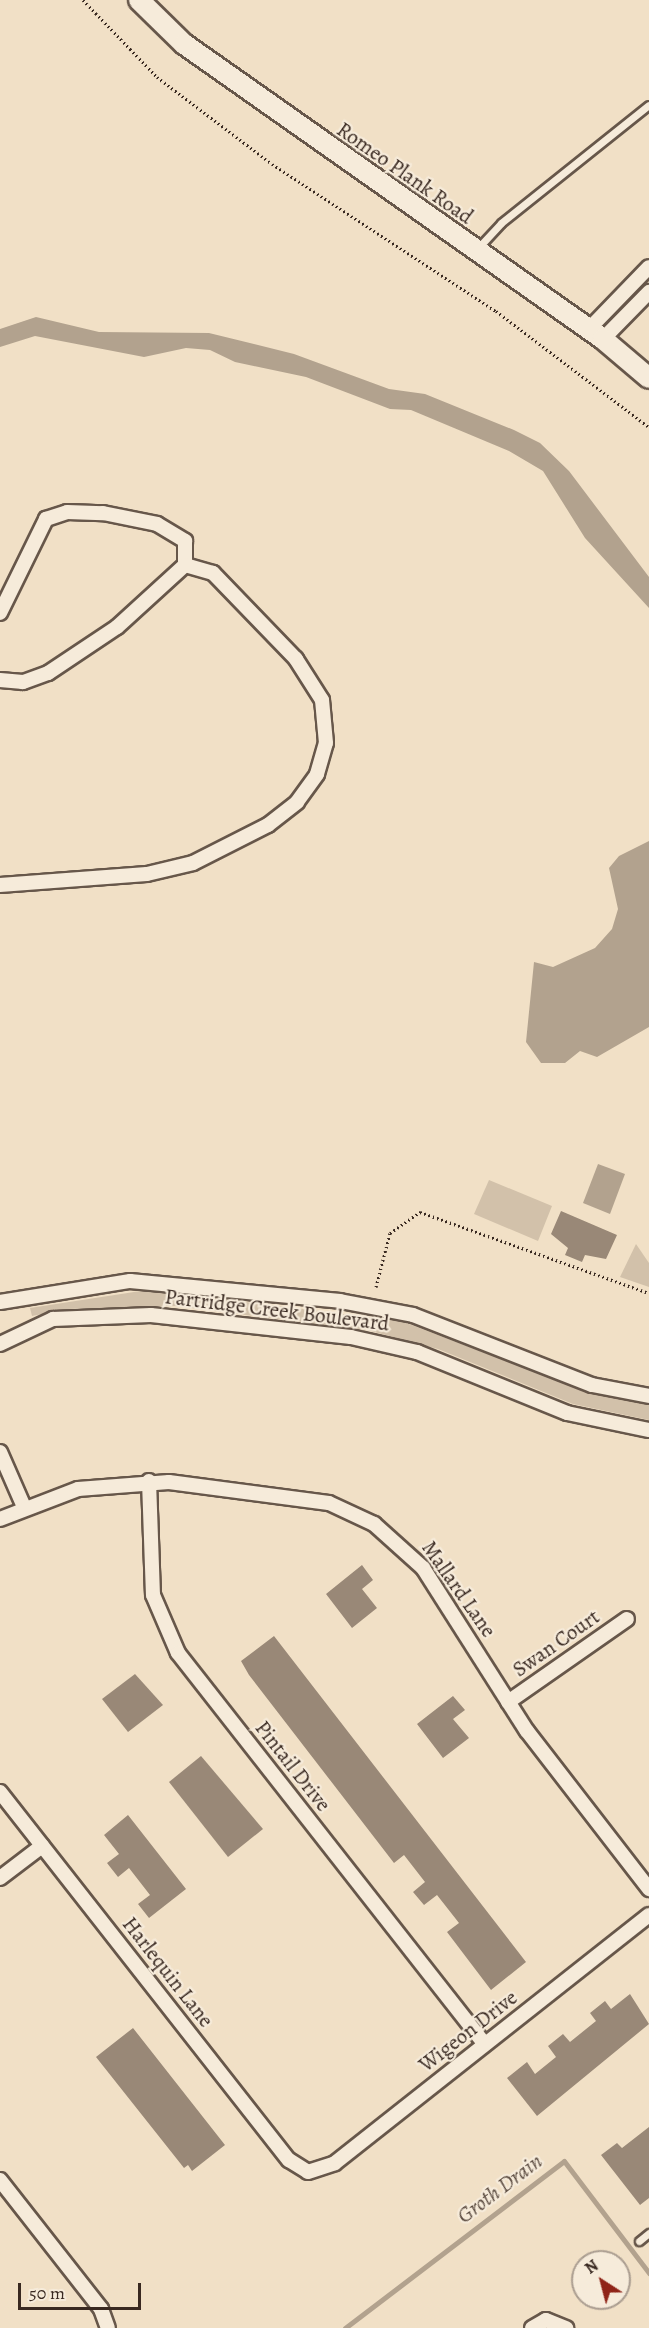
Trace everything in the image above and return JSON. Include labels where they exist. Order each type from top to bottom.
[{"type":"main road","name":"Romeo Plank Road","points":[[139,0],[184,44],[596,334],[649,378]]},
{"type":"street","points":[[596,334],[649,267]]},
{"type":"street","points":[[596,334],[649,292]]},
{"type":"street","points":[[0,613],[32,540],[46,519],[68,512],[134,518],[179,533],[188,549],[185,565],[117,627],[60,667],[23,682],[0,680]]},
{"type":"street","points":[[0,885],[147,874],[193,863],[268,825],[297,802],[316,774],[326,743],[322,700],[296,659],[213,573],[185,565]]},
{"type":"street","name":"Partridge Creek Boulevard","points":[[0,1302],[129,1281],[340,1301],[413,1315],[582,1382],[649,1396]]},
{"type":"street","name":"Partridge Creek Boulevard","points":[[0,1344],[53,1319],[141,1315],[351,1337],[417,1352],[567,1413],[649,1430]]},
{"type":"street","points":[[0,1452],[24,1507]]},
{"type":"street","name":"Mallard Lane","points":[[0,1519],[24,1507],[78,1489],[149,1481],[301,1498],[374,1524],[423,1568],[508,1702],[649,1889]]},
{"type":"street","name":"Pintail Drive","points":[[149,1481],[153,1595],[178,1653],[485,2044]]},
{"type":"street","name":"Swan Court","points":[[508,1702],[627,1619]]},
{"type":"street","name":"Harlequin Lane","points":[[0,1792],[289,2160],[308,2172]]},
{"type":"street","points":[[0,1878],[42,1846]]},
{"type":"street","name":"Wigeon Drive","points":[[308,2172],[335,2163],[649,1915]]},
{"type":"street","points":[[0,2180],[101,2309],[108,2328]]},
{"type":"street","points":[[531,2328],[546,2320],[567,2328]]},
{"type":"lane","points":[[475,251],[501,223],[649,105]]},
{"type":"lane","points":[[639,2241],[649,2233]]},
{"type":"path","points":[[82,0],[157,77],[272,164],[383,232],[649,427]]},
{"type":"path","points":[[376,1287],[390,1233],[420,1212],[649,1293]]},
{"type":"shaded area","points":[[36,317],[99,332],[209,333],[294,354],[389,389],[425,394],[514,430],[540,443],[569,471],[649,577],[649,608],[585,538],[543,471],[509,451],[411,410],[390,409],[306,377],[235,362],[210,350],[186,348],[144,357],[35,336],[0,347],[0,329]]},
{"type":"shaded area","points":[[649,841],[649,1027],[597,1057],[580,1051],[565,1063],[541,1063],[526,1042],[534,962],[553,967],[595,948],[612,929],[618,909],[609,868],[619,856]]},
{"type":"shaded area","points":[[598,1164],[625,1174],[610,1214],[583,1203]]},
{"type":"shaded area","points":[[489,1180],[552,1206],[538,1241],[474,1214]]},
{"type":"shaded area","points":[[636,1244],[649,1263],[649,1287],[620,1277]]},
{"type":"shaded area","points":[[147,1290],[401,1321],[587,1392],[649,1405],[649,1420],[573,1404],[438,1349],[367,1330],[175,1306],[68,1309],[32,1316],[30,1308]]},
{"type":"building","points":[[561,1211],[617,1235],[606,1259],[585,1255],[582,1262],[565,1255],[568,1248],[551,1234]]},
{"type":"building","points":[[362,1565],[373,1580],[362,1589],[377,1608],[352,1628],[326,1594]]},
{"type":"building","points":[[274,1636],[526,1962],[491,1990],[447,1932],[459,1923],[437,1895],[424,1905],[413,1892],[425,1882],[404,1855],[394,1863],[249,1675],[241,1661]]},
{"type":"building","points":[[135,1674],[163,1705],[128,1732],[102,1699]]},
{"type":"building","points":[[453,1696],[465,1710],[453,1719],[469,1738],[443,1758],[417,1724]]},
{"type":"building","points":[[201,1756],[263,1829],[228,1857],[169,1782]]},
{"type":"building","points":[[128,1815],[186,1889],[149,1918],[138,1904],[150,1895],[129,1868],[118,1877],[107,1863],[119,1854],[104,1835]]},
{"type":"building","points":[[630,1994],[649,2024],[537,2116],[507,2078],[527,2062],[535,2074],[556,2057],[548,2046],[563,2034],[570,2042],[596,2021],[590,2013],[605,2001],[611,2009]]},
{"type":"building","points":[[133,2028],[225,2145],[192,2171],[188,2165],[184,2168],[96,2057]]},
{"type":"building","points":[[649,2127],[649,2198],[640,2205],[601,2155],[617,2143],[622,2148]]},
{"type":"waterway","name":"Groth Drain","points":[[345,2328],[564,2161],[649,2273]]}]
